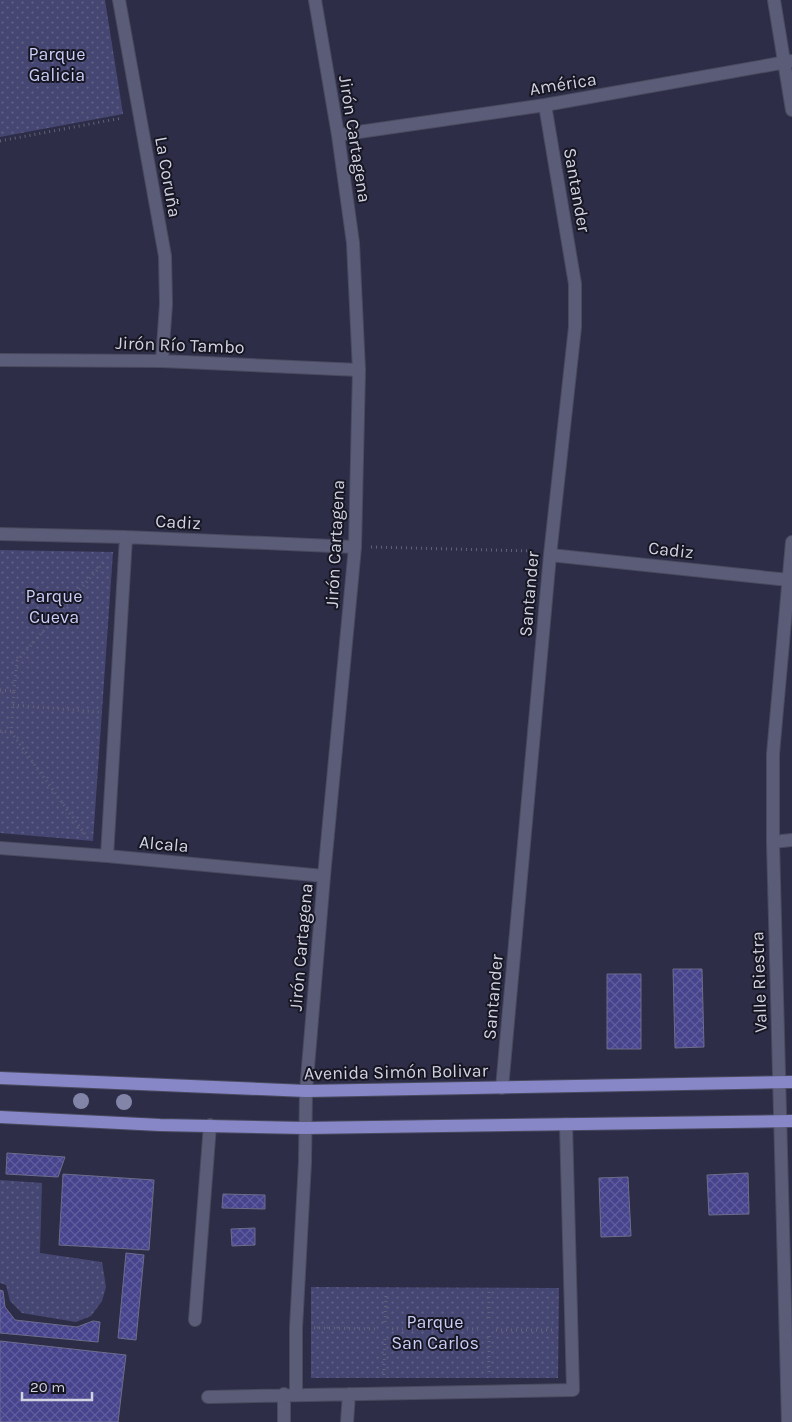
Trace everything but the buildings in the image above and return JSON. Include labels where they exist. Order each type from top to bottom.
[{"type":"main road","name":"Avenida Simón Bolivar","points":[[0,1078],[306,1091],[786,1082]]},
{"type":"main road","points":[[0,1117],[305,1128],[786,1122]]},
{"type":"street","name":"La Coruña","points":[[119,0],[165,256],[166,304],[162,361]]},
{"type":"street","name":"Jirón Cartagena","points":[[306,1091],[355,547],[359,370],[353,243],[338,135],[315,0]]},
{"type":"street","points":[[774,0],[789,62],[792,110]]},
{"type":"street","name":"América","points":[[338,135],[544,105],[789,62]]},
{"type":"street","name":"Santander","points":[[502,1088],[550,555],[575,327],[575,284],[544,105]]},
{"type":"street","name":"Jirón Río Tambo","points":[[0,360],[162,361],[359,370]]},
{"type":"street","name":"Cadiz","points":[[0,534],[126,537],[355,547]]},
{"type":"street","points":[[104,856],[126,537]]},
{"type":"street","name":"Valle Riestra","points":[[788,1422],[786,1082],[772,842],[773,754],[792,542]]},
{"type":"street","name":"Cadiz","points":[[550,555],[789,580]]},
{"type":"street","points":[[772,842],[792,840]]},
{"type":"street","name":"Alcala","points":[[0,848],[324,876]]},
{"type":"street","points":[[284,1422],[290,1394],[296,1328],[306,1091]]},
{"type":"street","points":[[208,1396],[573,1390],[566,1124]]},
{"type":"street","points":[[196,1320],[210,1125]]},
{"type":"street","points":[[347,1422],[348,1394]]},
{"type":"path","points":[[0,141],[139,114]]},
{"type":"path","points":[[104,856],[11,732],[17,661],[126,537]]},
{"type":"path","points":[[355,547],[536,551],[550,555]]},
{"type":"path","points":[[0,690],[14,691]]},
{"type":"path","points":[[13,705],[115,713]]},
{"type":"path","points":[[0,731],[11,732]]},
{"type":"path","points":[[385,1322],[386,1292]]},
{"type":"path","points":[[489,1292],[489,1322]]},
{"type":"path","points":[[296,1328],[378,1329]]},
{"type":"path","points":[[392,1329],[482,1329]]},
{"type":"path","points":[[496,1330],[572,1330]]},
{"type":"path","points":[[384,1394],[385,1336]]},
{"type":"path","points":[[489,1336],[489,1392]]},
{"type":"green space","name":"Parque Galicia","points":[[0,0],[105,0],[123,114],[0,137]]},
{"type":"green space","name":"Parque Cueva","points":[[0,550],[113,552],[93,841],[0,833]]},
{"type":"green space","points":[[0,1180],[42,1183],[40,1253],[102,1262],[106,1287],[102,1301],[91,1316],[76,1322],[22,1313],[10,1301],[6,1285],[0,1283]]},
{"type":"green space","name":"Parque San Carlos","points":[[311,1287],[559,1288],[558,1378],[311,1378]]}]
